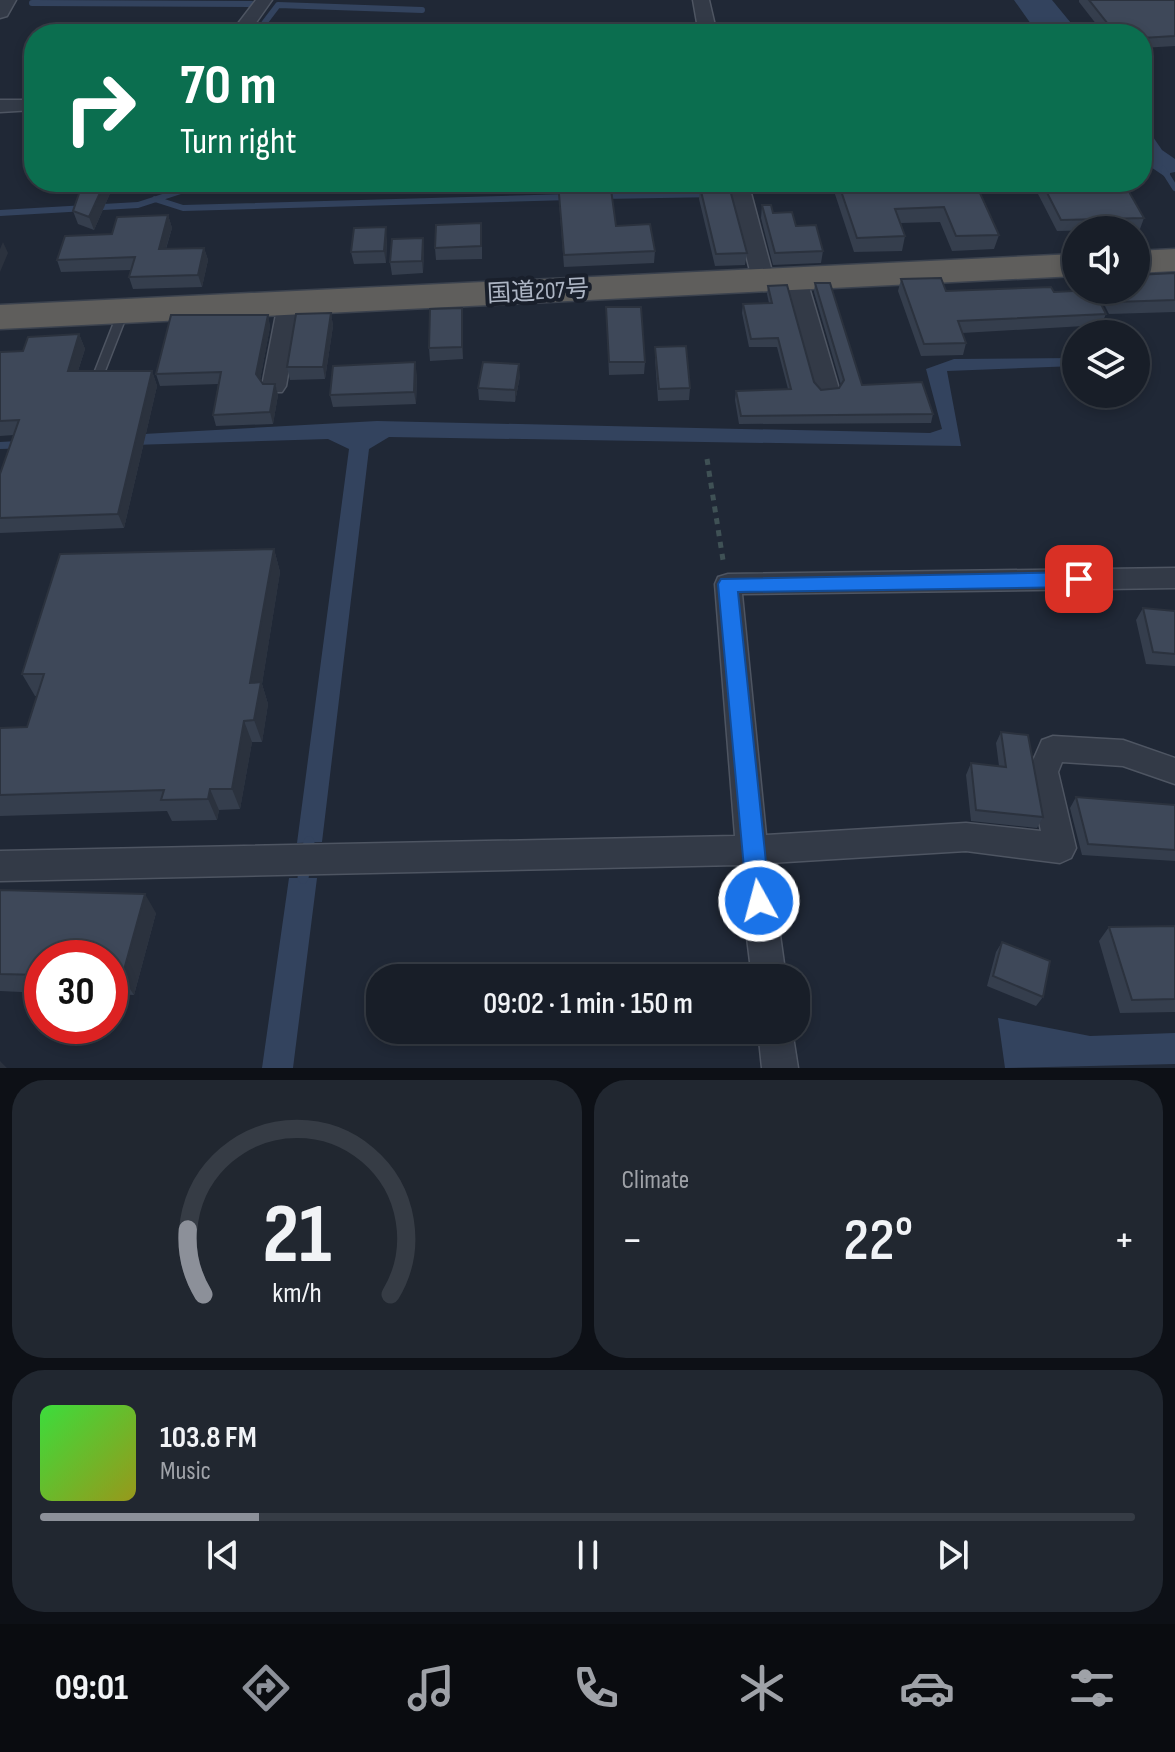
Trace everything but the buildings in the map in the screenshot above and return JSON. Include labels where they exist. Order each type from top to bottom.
[{"type":"highway","points":[[1150,261],[1175,260]]},
{"type":"highway","name":"国道207号","points":[[0,317],[1062,266]]},
{"type":"street","points":[[0,12],[6,0]]},
{"type":"street","points":[[246,24],[264,0]]},
{"type":"street","points":[[701,0],[706,24]]},
{"type":"street","points":[[0,106],[24,105]]},
{"type":"street","points":[[742,192],[827,389]]},
{"type":"street","points":[[274,386],[289,304]]},
{"type":"street","points":[[767,964],[752,850],[728,584],[1175,578]]},
{"type":"street","points":[[0,866],[752,850],[966,837],[1060,848],[1043,772],[1053,749],[1123,753],[1175,771]]},
{"type":"street","points":[[777,1044],[780,1068]]},
{"type":"lane","points":[[98,376],[123,312]]},
{"type":"path","points":[[707,459],[728,584]]},
{"type":"water","points":[[1014,0],[1052,0],[1072,24],[1031,24]]},
{"type":"water","points":[[1152,136],[1162,150],[1175,159],[1175,172],[1170,173],[1170,180],[1152,168]]},
{"type":"water","points":[[1062,358],[1062,367],[947,371],[961,446],[389,437],[369,449],[322,842],[297,843],[349,449],[328,439],[0,449],[0,442],[377,421],[930,433],[942,429],[926,369],[954,359]]},
{"type":"water","points":[[289,878],[317,878],[293,1068],[262,1068]]},
{"type":"water","points":[[998,1018],[1090,1036],[1175,1033],[1175,1064],[1005,1068]]},
{"type":"waterway","points":[[32,3],[252,4]]},
{"type":"waterway","points":[[264,24],[278,5],[422,10]]},
{"type":"waterway","points":[[1163,169],[1175,188]]},
{"type":"waterway","points":[[156,199],[178,192]]},
{"type":"waterway","points":[[600,196],[721,192]]},
{"type":"waterway","points":[[156,199],[183,208],[570,197]]},
{"type":"waterway","points":[[0,213],[138,205],[156,199]]},
{"type":"waterway","points":[[303,878],[309,842]]},
{"type":"route","points":[[759,901],[728,584],[1079,579]]}]
